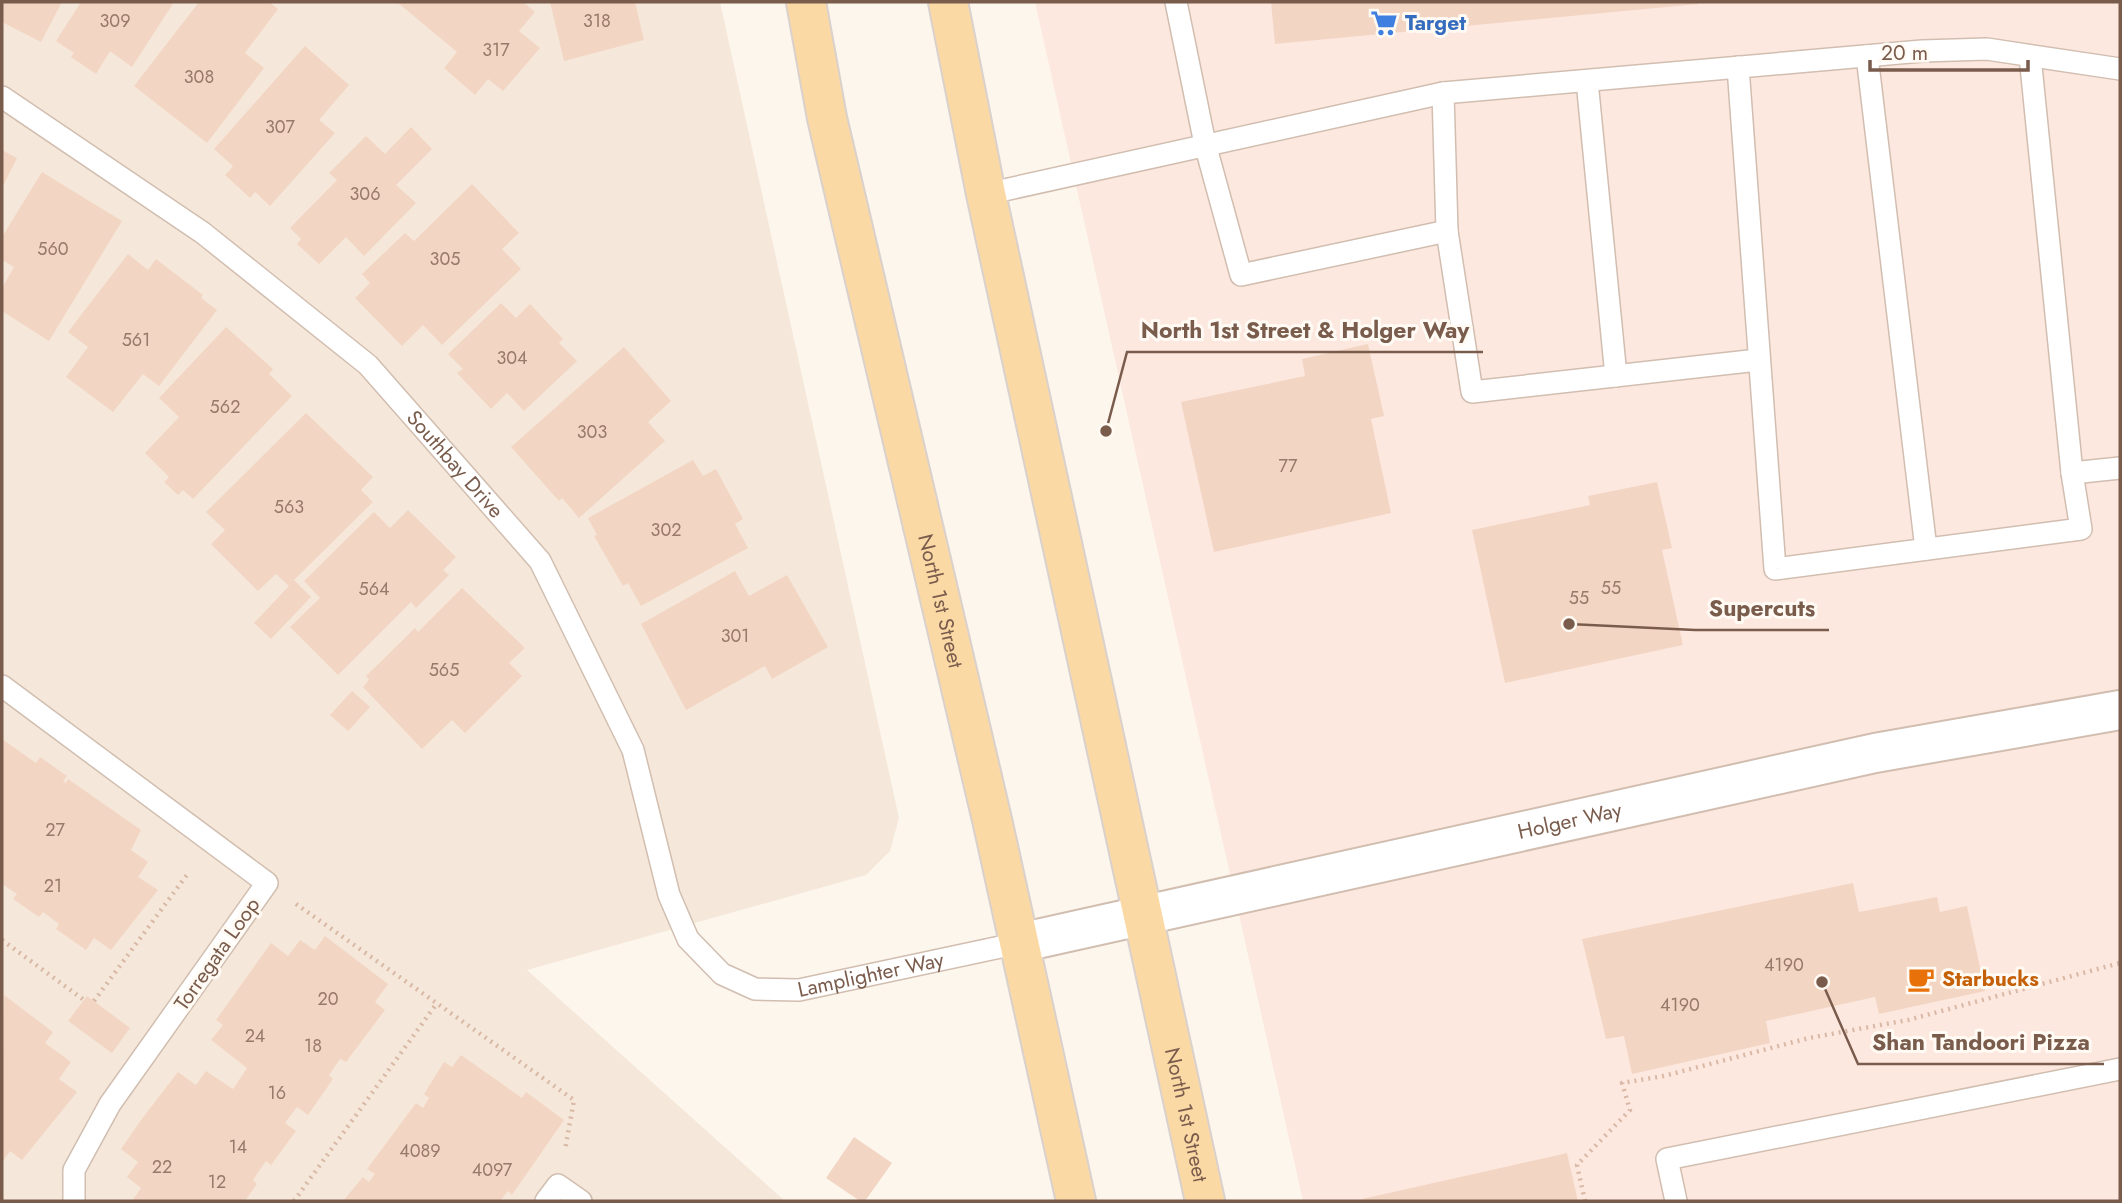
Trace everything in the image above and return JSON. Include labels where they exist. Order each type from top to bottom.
[{"type":"main road","name":"North 1st Street","points":[[806,2],[827,118],[1019,943],[1076,1201]]},
{"type":"main road","name":"North 1st Street","points":[[948,2],[986,194],[1141,917],[1205,1201]]},
{"type":"street","name":"Holger Way","points":[[1019,943],[1875,753],[2120,710]]},
{"type":"lane","points":[[1176,2],[1205,144],[1241,275],[1447,230]]},
{"type":"lane","points":[[986,194],[1443,93],[1867,56],[1987,49],[2120,69]]},
{"type":"lane","points":[[1867,56],[1926,549]]},
{"type":"lane","points":[[1738,67],[1775,569],[2081,529],[2072,473],[2030,56]]},
{"type":"lane","points":[[1587,81],[1616,376]]},
{"type":"lane","points":[[1443,93],[1447,230],[1472,392],[1758,360]]},
{"type":"lane","name":"Southbay Drive","points":[[2,97],[203,233],[368,365],[540,561],[633,750],[669,895],[688,939],[722,974]]},
{"type":"lane","points":[[2072,473],[2120,468]]},
{"type":"lane","name":"Torregata Loop","points":[[2,686],[267,883],[110,1104],[74,1170],[74,1201]]},
{"type":"lane","name":"Lamplighter Way","points":[[722,974],[755,989],[799,990],[1019,943]]},
{"type":"lane","points":[[1676,1201],[1667,1159],[2120,1069]]},
{"type":"lane","points":[[552,1193],[581,1201]]},
{"type":"path","points":[[94,1001],[211,842]]},
{"type":"path","points":[[267,883],[574,1100],[552,1193]]},
{"type":"path","points":[[2,940],[84,1000]]},
{"type":"path","points":[[1585,1201],[1577,1165],[1630,1110],[1622,1083],[1664,1076],[1810,1038],[1908,1020],[2120,963]]},
{"type":"path","points":[[294,1201],[437,1003]]},
{"type":"shaded area","points":[[2,2],[720,2],[899,818],[890,851],[866,875],[527,970],[785,1201],[2,1201]]},
{"type":"shaded area","points":[[1035,2],[2120,2],[2120,1201],[1303,1201]]},
{"type":"building","points":[[2,2],[62,2],[41,42],[2,22]]},
{"type":"building","points":[[81,2],[174,2],[132,67],[110,51],[96,74],[71,57],[74,53],[56,41]]},
{"type":"building","points":[[199,2],[269,2],[278,9],[245,53],[264,68],[207,143],[134,86]]},
{"type":"building","points":[[397,2],[523,2],[535,12],[519,31],[540,48],[503,91],[488,79],[475,95],[444,68],[457,52]]},
{"type":"building","points":[[550,2],[635,2],[644,40],[564,61]]},
{"type":"building","name":"Target","points":[[1271,2],[1698,2],[1698,4],[1275,44]]},
{"type":"building","points":[[305,46],[349,85],[319,120],[335,133],[270,206],[255,192],[250,198],[225,175],[233,166],[214,149]]},
{"type":"building","points":[[411,127],[432,149],[396,185],[416,203],[364,256],[346,237],[319,264],[297,244],[301,239],[290,228],[337,180],[329,173],[366,136],[385,154]]},
{"type":"building","points":[[2,150],[17,158],[2,188]]},
{"type":"building","points":[[42,172],[122,221],[49,341],[2,311],[2,288],[14,267],[2,260],[2,237]]},
{"type":"building","points":[[472,184],[519,233],[502,249],[521,269],[442,345],[423,325],[402,346],[355,298],[370,283],[362,274],[405,233],[414,241]]},
{"type":"building","points":[[128,254],[148,270],[156,259],[203,295],[201,298],[217,310],[159,386],[143,374],[113,412],[66,377],[88,347],[68,332]]},
{"type":"building","points":[[501,303],[516,318],[530,304],[563,339],[559,343],[577,361],[524,411],[507,393],[491,409],[457,373],[463,369],[448,354]]},
{"type":"building","points":[[226,327],[273,369],[269,374],[292,396],[193,499],[183,490],[178,495],[164,482],[169,477],[145,453],[179,417],[159,398]]},
{"type":"building","points":[[1368,344],[1384,416],[1371,419],[1391,513],[1214,552],[1181,402],[1305,376],[1302,359]]},
{"type":"building","points":[[624,347],[671,401],[648,422],[665,441],[579,518],[562,498],[559,501],[511,447]]},
{"type":"building","points":[[306,413],[373,477],[361,490],[373,502],[294,580],[311,597],[271,639],[254,623],[289,586],[276,574],[258,591],[211,544],[225,530],[206,512]]},
{"type":"building","points":[[693,460],[703,476],[716,469],[743,519],[735,524],[748,548],[641,606],[628,583],[623,586],[594,536],[597,535],[588,518]]},
{"type":"building","points":[[1657,482],[1672,548],[1662,550],[1683,645],[1505,683],[1472,530],[1590,505],[1588,496]]},
{"type":"building","points":[[408,510],[456,557],[443,570],[449,575],[416,608],[411,602],[338,675],[290,627],[320,598],[304,581],[374,512],[390,528]]},
{"type":"building","points":[[735,571],[749,596],[787,575],[828,647],[772,679],[765,666],[686,710],[641,624]]},
{"type":"building","points":[[462,588],[525,648],[509,663],[522,676],[465,733],[452,720],[422,749],[363,687],[369,680],[366,676],[415,628],[418,632]]},
{"type":"building","points":[[352,691],[370,707],[348,731],[330,715]]},
{"type":"building","points":[[2,739],[36,763],[40,757],[67,776],[63,781],[66,783],[68,779],[141,830],[131,850],[148,862],[138,877],[158,890],[111,950],[94,938],[86,950],[56,929],[59,924],[43,912],[39,917],[13,899],[17,894],[2,884]]},
{"type":"building","points":[[1853,883],[1859,912],[1937,897],[1940,912],[1967,906],[1985,991],[1879,1014],[1875,997],[1766,1021],[1770,1043],[1632,1074],[1624,1036],[1606,1039],[1582,939]]},
{"type":"building","points":[[325,936],[388,984],[375,1002],[385,1010],[346,1062],[340,1059],[329,1075],[333,1079],[308,1115],[297,1107],[285,1123],[296,1131],[271,1165],[266,1161],[253,1180],[257,1184],[245,1201],[132,1201],[141,1188],[127,1177],[138,1162],[121,1149],[141,1120],[178,1072],[196,1085],[206,1071],[233,1089],[247,1068],[211,1040],[223,1025],[216,1020],[271,943],[288,956],[300,940],[315,950]]},
{"type":"building","points":[[4,995],[53,1032],[45,1043],[71,1062],[59,1079],[77,1092],[22,1160],[10,1151],[2,1162]]},
{"type":"building","points":[[87,996],[130,1028],[112,1053],[68,1021]]},
{"type":"building","points":[[461,1055],[522,1098],[526,1092],[564,1120],[512,1195],[508,1191],[500,1201],[343,1201],[363,1177],[369,1182],[375,1174],[367,1169],[416,1103],[423,1108],[429,1098],[424,1094],[444,1062],[452,1067]]},
{"type":"building","points":[[854,1137],[892,1163],[865,1201],[860,1201],[826,1178]]},
{"type":"building","points":[[1567,1153],[1578,1201],[1362,1199]]},
{"type":"place","name":"Target","points":[[1384,23]]},
{"type":"place","name":"North 1st Street & Holger Way","points":[[1106,431]]},
{"type":"place","name":"Supercuts","points":[[1569,624]]},
{"type":"place","name":"Starbucks","points":[[1921,979]]},
{"type":"place","name":"Shan Tandoori Pizza","points":[[1822,982]]}]
